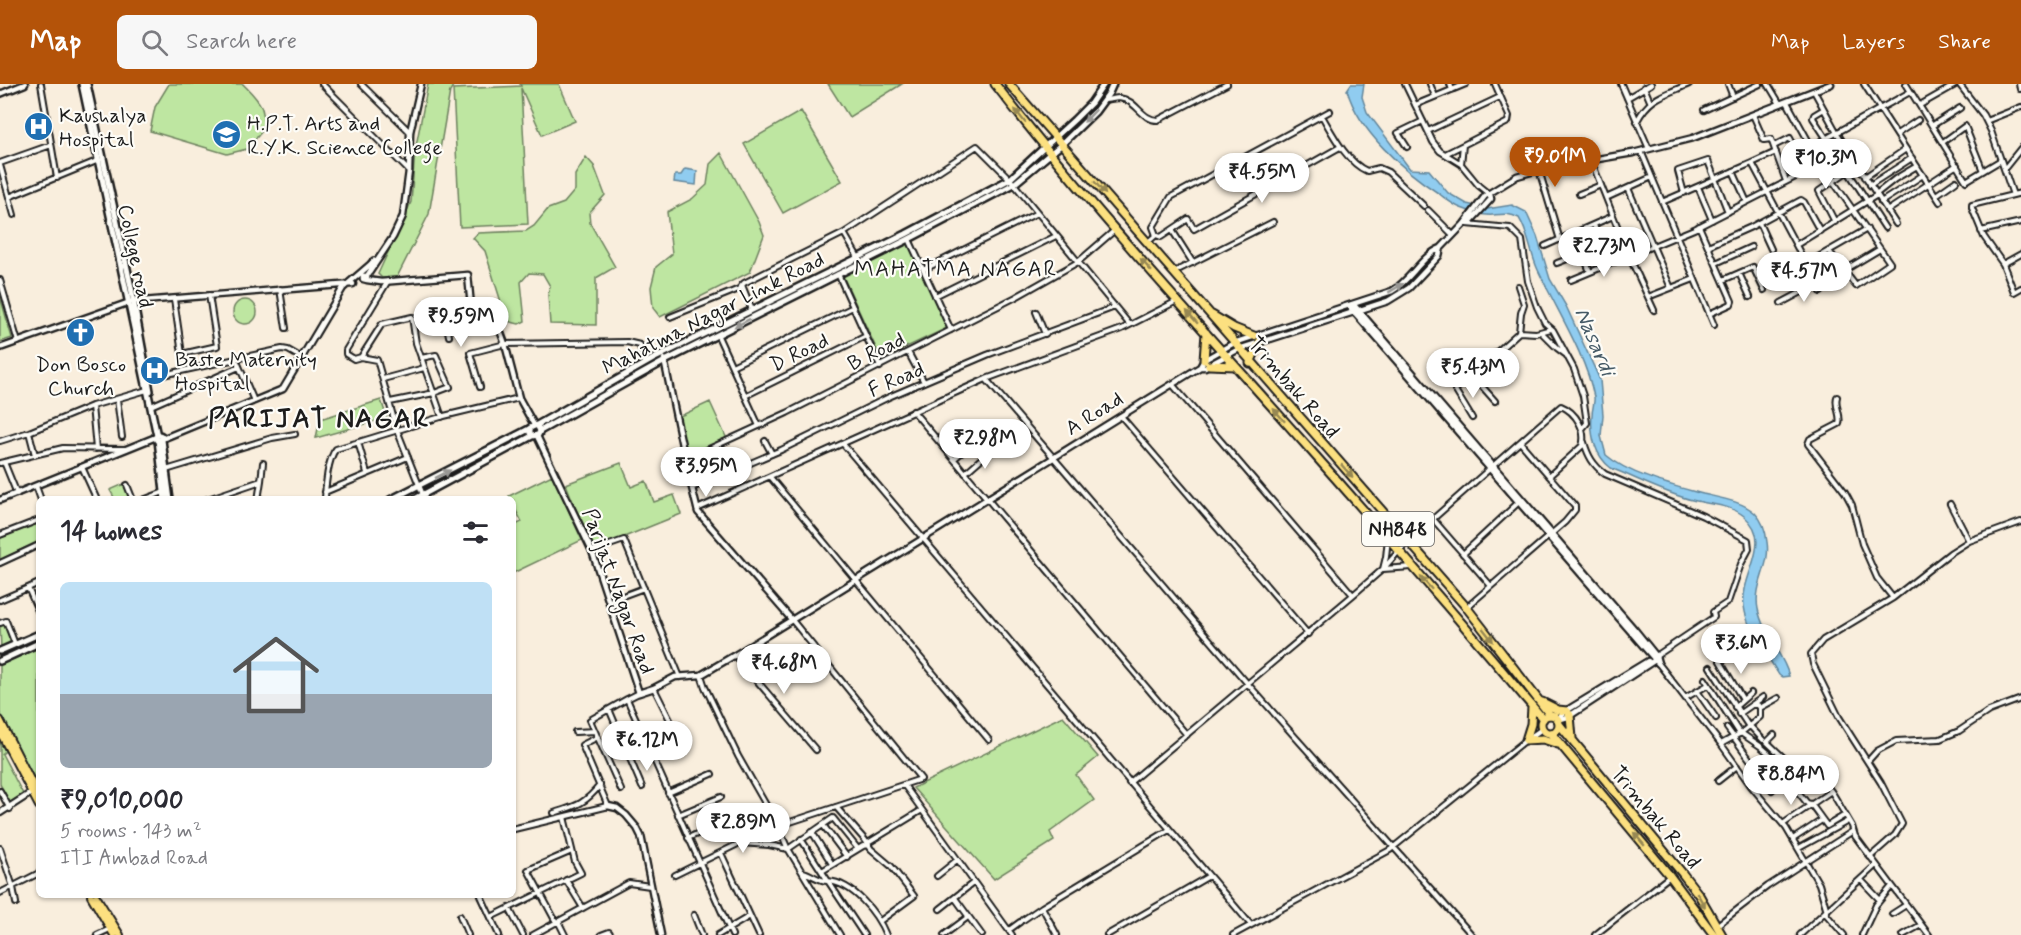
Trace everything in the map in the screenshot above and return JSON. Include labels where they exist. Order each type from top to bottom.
[{"type":"highway","points":[[995,84],[1038,140],[1206,333],[1204,364],[1236,366]]},
{"type":"highway","name":"Trimbak Road","points":[[1009,84],[1250,363],[1467,608],[1539,701],[1546,717]]},
{"type":"highway","points":[[1205,310],[1234,328],[1254,336]]},
{"type":"highway","name":"NH848","points":[[1206,333],[1388,537]]},
{"type":"highway","points":[[1250,363],[1260,341]]},
{"type":"highway","points":[[1388,537],[1531,705],[1546,717],[1558,722],[1557,729],[1551,733],[1542,729],[1541,724],[1546,717]]},
{"type":"highway","points":[[1539,701],[1568,713],[1573,743]]},
{"type":"highway","points":[[1531,705],[1532,715],[1526,740],[1543,739],[1560,745]]},
{"type":"highway","name":"Trimbak Road","points":[[1558,722],[1699,895],[1722,935]]},
{"type":"highway","name":"Trimbak Road","points":[[1551,733],[1670,876],[1714,935]]},
{"type":"main road","name":"College road","points":[[84,84],[132,302],[147,390],[166,470],[168,496]]},
{"type":"main road","name":"College road","points":[[84,84],[149,378],[166,496]]},
{"type":"main road","points":[[1048,150],[1069,138],[1103,100],[1113,84]]},
{"type":"main road","name":"Mahatma Nagar Link Road","points":[[859,260],[909,239],[1038,164],[1056,138],[1091,103],[1102,85]]},
{"type":"main road","points":[[1049,130],[1055,133],[1063,130]]},
{"type":"main road","points":[[1068,152],[1069,138]]},
{"type":"main road","points":[[1035,157],[1038,140]]},
{"type":"main road","name":"Mahatma Nagar Link Road","points":[[426,496],[644,364],[837,271],[1012,181],[1035,157],[1048,150]]},
{"type":"main road","points":[[1038,164],[1057,161]]},
{"type":"main road","name":"Mahatma Nagar Link Road","points":[[398,496],[535,430],[664,361],[718,336],[837,271]]},
{"type":"main road","points":[[0,651],[36,635]]},
{"type":"main road","points":[[0,661],[36,644]]},
{"type":"main road","points":[[0,720],[36,791]]},
{"type":"main road","points":[[0,732],[36,800]]},
{"type":"main road","points":[[92,898],[113,930],[120,935]]},
{"type":"main road","points":[[97,898],[113,930]]},
{"type":"street","points":[[0,94],[26,84]]},
{"type":"street","points":[[41,84],[57,178]]},
{"type":"street","points":[[322,84],[409,171]]},
{"type":"street","points":[[326,88],[330,84]]},
{"type":"street","points":[[361,84],[410,132]]},
{"type":"street","points":[[0,500],[140,443],[175,434],[283,389],[338,298],[351,282],[380,255],[393,237],[403,216],[409,171],[410,132],[421,84]]},
{"type":"street","points":[[1103,100],[1120,98],[1132,102],[1145,116],[1151,120],[1158,120],[1227,84]]},
{"type":"street","points":[[1405,84],[1433,142],[1440,151],[1461,164],[1489,196]]},
{"type":"street","points":[[1430,84],[1435,96]]},
{"type":"street","points":[[1450,84],[1452,90]]},
{"type":"street","points":[[1415,105],[1466,84]]},
{"type":"street","points":[[1446,154],[1508,122],[1509,116],[1495,84]]},
{"type":"street","points":[[1621,84],[1649,149]]},
{"type":"street","points":[[1627,98],[1651,84]]},
{"type":"street","points":[[1637,121],[1650,101],[1689,84]]},
{"type":"street","points":[[1728,84],[1733,97]]},
{"type":"street","points":[[1704,110],[1760,84]]},
{"type":"street","points":[[1768,84],[1780,104]]},
{"type":"street","points":[[1223,352],[1254,336],[1352,306],[1399,288],[1433,251],[1441,248],[1507,180],[1539,170],[1641,151],[1693,138],[1829,84]]},
{"type":"street","points":[[1864,84],[1940,202]]},
{"type":"street","points":[[1906,84],[1966,181],[2001,160]]},
{"type":"street","points":[[1920,105],[1958,84],[1986,121],[2013,195]]},
{"type":"street","points":[[1644,87],[1650,101]]},
{"type":"street","points":[[1814,91],[1837,133],[1896,224]]},
{"type":"street","points":[[1811,147],[1910,92]]},
{"type":"street","points":[[1428,131],[1500,97]]},
{"type":"street","points":[[1786,102],[1821,164],[1890,263],[1870,279],[1856,286],[1829,251]]},
{"type":"street","points":[[1986,121],[2021,107]]},
{"type":"street","points":[[1933,126],[1960,108]]},
{"type":"street","points":[[1824,109],[1813,116],[1885,228]]},
{"type":"street","points":[[1156,235],[1153,227],[1171,197],[1330,111]]},
{"type":"street","points":[[1753,115],[1764,140],[1771,140],[1774,146],[1786,182]]},
{"type":"street","points":[[1322,116],[1341,147],[1362,169],[1367,171],[1379,168],[1388,172],[1424,206]]},
{"type":"street","points":[[1896,134],[1918,120]]},
{"type":"street","points":[[1407,147],[1398,133],[1423,121]]},
{"type":"street","points":[[1943,142],[1965,126],[1983,171]]},
{"type":"street","points":[[1774,146],[1790,138],[1807,171]]},
{"type":"street","points":[[14,215],[0,164],[51,145]]},
{"type":"street","points":[[1461,164],[1463,145]]},
{"type":"street","points":[[670,317],[739,289],[742,285],[844,233],[977,146],[1012,181],[1130,325]]},
{"type":"street","points":[[1156,235],[1161,237],[1188,219],[1194,229],[1341,147]]},
{"type":"street","points":[[1865,177],[1906,149]]},
{"type":"street","points":[[1641,151],[1714,326]]},
{"type":"street","points":[[2004,168],[2020,151]]},
{"type":"street","points":[[1662,202],[1776,152]]},
{"type":"street","points":[[1870,185],[1912,158]]},
{"type":"street","points":[[9,196],[99,160]]},
{"type":"street","points":[[1591,160],[1629,256],[1654,310]]},
{"type":"street","points":[[1684,193],[1678,171],[1708,161],[1728,212]]},
{"type":"street","points":[[1752,163],[1821,292]]},
{"type":"street","points":[[1571,280],[1712,220],[1821,164]]},
{"type":"street","points":[[1835,222],[1819,193],[1820,189],[1857,165]]},
{"type":"street","points":[[1887,210],[1957,165]]},
{"type":"street","points":[[1796,245],[1867,202],[1895,179],[1917,166]]},
{"type":"street","points":[[1539,170],[1560,240]]},
{"type":"street","points":[[1733,171],[1747,202]]},
{"type":"street","points":[[1881,202],[1923,175]]},
{"type":"street","points":[[1606,198],[1652,177]]},
{"type":"street","points":[[1936,195],[1956,181]]},
{"type":"street","points":[[1579,194],[1601,185]]},
{"type":"street","points":[[1698,187],[1712,220]]},
{"type":"street","points":[[1628,188],[1671,288]]},
{"type":"street","points":[[2021,193],[1972,205],[1975,219],[2003,264],[2014,292],[2021,288]]},
{"type":"street","points":[[1708,246],[1803,201],[1820,231]]},
{"type":"street","points":[[1428,210],[1453,235]]},
{"type":"street","points":[[923,270],[1037,213]]},
{"type":"street","points":[[1545,246],[1613,216]]},
{"type":"street","points":[[1174,273],[1273,222]]},
{"type":"street","points":[[1467,222],[1510,228],[1522,240],[1528,281],[1537,307],[1574,369],[1583,396],[1587,423],[1582,429]]},
{"type":"street","points":[[1981,231],[2021,222]]},
{"type":"street","points":[[1758,223],[1771,249]]},
{"type":"street","points":[[1594,225],[1609,264]]},
{"type":"street","points":[[1699,226],[1732,303],[1709,314]]},
{"type":"street","points":[[1806,264],[1866,229]]},
{"type":"street","name":"B Road","points":[[685,460],[880,367],[1016,297],[1078,262],[1115,230]]},
{"type":"street","points":[[1172,230],[1192,263]]},
{"type":"street","points":[[844,233],[859,260]]},
{"type":"street","points":[[1575,233],[1590,272]]},
{"type":"street","points":[[1148,243],[1156,235]]},
{"type":"street","points":[[935,296],[1056,236]]},
{"type":"street","points":[[909,239],[951,330]]},
{"type":"street","points":[[1716,263],[1751,247]]},
{"type":"street","points":[[1236,346],[1260,341],[1356,311],[1405,292],[1439,256],[1441,248]]},
{"type":"street","points":[[1845,270],[1880,249]]},
{"type":"street","points":[[1557,263],[1583,253]]},
{"type":"street","points":[[2003,264],[2021,254]]},
{"type":"street","points":[[365,278],[373,263]]},
{"type":"street","points":[[373,263],[373,273],[379,281]]},
{"type":"street","points":[[1723,280],[1753,267],[1764,290]]},
{"type":"street","points":[[837,271],[880,367]]},
{"type":"street","points":[[1739,273],[1750,297]]},
{"type":"street","points":[[0,348],[132,302],[339,285],[365,278],[388,281],[468,275],[472,317],[446,321]]},
{"type":"street","points":[[1648,297],[1694,279]]},
{"type":"street","points":[[0,280],[18,342]]},
{"type":"street","points":[[388,281],[346,350],[346,354],[354,359],[361,357],[377,360],[398,430],[424,496]]},
{"type":"street","points":[[1781,303],[1817,284]]},
{"type":"street","points":[[742,285],[752,310]]},
{"type":"street","points":[[1472,418],[1455,391],[1519,332],[1524,304],[1518,286]]},
{"type":"street","points":[[280,289],[286,328]]},
{"type":"street","points":[[174,299],[182,354],[217,346],[209,295]]},
{"type":"street","points":[[697,509],[986,379],[1130,325],[1177,301]]},
{"type":"street","points":[[1352,306],[1656,659],[1783,824],[1820,884],[1826,912],[1844,935]]},
{"type":"street","points":[[732,366],[853,307]]},
{"type":"street","name":"F Road","points":[[692,488],[772,454],[924,382],[987,355],[1115,307]]},
{"type":"street","points":[[442,309],[449,336]]},
{"type":"street","points":[[1036,312],[1046,334]]},
{"type":"street","name":"Parijat Nagar Road","points":[[472,317],[494,314],[505,344],[519,398],[592,551],[639,693]]},
{"type":"street","points":[[361,357],[382,324],[412,317],[416,342],[442,417]]},
{"type":"street","points":[[1519,332],[1536,333],[1551,328]]},
{"type":"street","points":[[1541,332],[1566,354]]},
{"type":"street","points":[[718,336],[759,426]]},
{"type":"street","name":"D Road","points":[[745,396],[866,336]]},
{"type":"street","points":[[480,387],[470,353],[505,344],[627,342],[640,345],[644,364]]},
{"type":"street","points":[[149,378],[282,349],[302,358]]},
{"type":"street","points":[[908,352],[924,382]]},
{"type":"street","name":"A Road","points":[[639,693],[675,677],[701,675],[792,621],[1223,352]]},
{"type":"street","points":[[663,354],[698,512],[792,621],[921,779],[778,826]]},
{"type":"street","points":[[390,402],[434,393],[450,387],[436,355],[421,358]]},
{"type":"street","points":[[236,359],[254,401]]},
{"type":"street","points":[[153,405],[239,367]]},
{"type":"street","points":[[383,379],[424,368]]},
{"type":"street","points":[[1472,374],[1495,401]]},
{"type":"street","points":[[986,379],[1247,683],[1472,935]]},
{"type":"street","points":[[1172,384],[1353,595]]},
{"type":"street","points":[[0,441],[29,432],[92,406],[147,390]]},
{"type":"street","points":[[1837,397],[1841,420],[1839,424],[1810,440],[1808,444],[1845,492],[1852,505],[1862,544],[1877,578],[1893,598]]},
{"type":"street","points":[[325,496],[333,453],[336,449],[442,417],[519,398]]},
{"type":"street","points":[[117,399],[122,437]]},
{"type":"street","points":[[92,406],[96,449]]},
{"type":"street","points":[[1129,783],[1383,569],[1408,541],[1561,406],[1568,410],[1582,429],[1584,442],[1595,467],[1605,474],[1703,516],[1748,540],[1749,549],[1741,564],[1728,602],[1713,612],[1714,617],[1656,659],[1568,713],[1558,722]]},
{"type":"street","points":[[913,411],[1186,735]]},
{"type":"street","points":[[1121,416],[1308,634]]},
{"type":"street","points":[[29,432],[35,455]]},
{"type":"street","points":[[166,470],[260,441],[295,434]]},
{"type":"street","points":[[954,459],[980,437]]},
{"type":"street","points":[[765,441],[772,454]]},
{"type":"street","points":[[358,442],[368,474]]},
{"type":"street","points":[[1467,608],[1575,510],[1575,506],[1520,442]]},
{"type":"street","points":[[1549,476],[1584,442]]},
{"type":"street","points":[[843,444],[922,540],[1251,925]]},
{"type":"street","points":[[17,494],[2,462],[63,448],[126,449]]},
{"type":"street","points":[[965,472],[990,451]]},
{"type":"street","points":[[325,492],[408,457]]},
{"type":"street","points":[[259,496],[262,464]]},
{"type":"street","points":[[82,467],[95,496]]},
{"type":"street","points":[[770,477],[989,740]]},
{"type":"street","points":[[218,496],[261,481]]},
{"type":"street","points":[[127,485],[131,496]]},
{"type":"street","points":[[36,486],[40,496]]},
{"type":"street","points":[[154,496],[164,492]]},
{"type":"street","points":[[1463,554],[1520,502]]},
{"type":"street","points":[[1950,504],[1969,542]]},
{"type":"street","points":[[1433,519],[1491,586]]},
{"type":"street","points":[[0,535],[36,521]]},
{"type":"street","points":[[1870,857],[1895,835],[1902,824],[1900,816],[1839,717],[1813,664],[1811,654],[1823,640],[1893,598],[1950,553],[1969,542],[2021,522]]},
{"type":"street","points":[[1399,530],[1418,531],[1426,525]]},
{"type":"street","points":[[1419,553],[1417,541],[1426,525]]},
{"type":"street","points":[[1383,569],[1388,537]]},
{"type":"street","points":[[592,551],[624,540],[680,677]]},
{"type":"street","points":[[0,563],[36,546]]},
{"type":"street","points":[[1383,569],[1412,567]]},
{"type":"street","points":[[0,600],[36,584]]},
{"type":"street","points":[[28,588],[36,606]]},
{"type":"street","points":[[609,601],[644,588]]},
{"type":"street","points":[[614,618],[622,619]]},
{"type":"street","points":[[0,623],[6,621],[15,644]]},
{"type":"street","points":[[1743,700],[1720,661],[1749,645]]},
{"type":"street","points":[[735,655],[816,750]]},
{"type":"street","points":[[1710,667],[1739,714],[1763,740]]},
{"type":"street","points":[[701,675],[738,756],[778,826],[788,849],[840,935]]},
{"type":"street","points":[[1705,680],[1741,734],[1779,762],[1818,774],[1831,791],[1870,857],[1928,934]]},
{"type":"street","points":[[1685,698],[1708,685]]},
{"type":"street","points":[[654,688],[682,744]]},
{"type":"street","points":[[1697,691],[1716,718]]},
{"type":"street","points":[[621,790],[590,720],[639,693]]},
{"type":"street","points":[[1735,707],[1751,693]]},
{"type":"street","points":[[1739,714],[1763,697]]},
{"type":"street","points":[[1760,708],[1778,698]]},
{"type":"street","points":[[627,699],[732,935]]},
{"type":"street","points":[[1868,761],[1877,751],[1896,741],[1940,739],[1959,731],[1989,711],[2021,699]]},
{"type":"street","points":[[1721,744],[1741,734],[1761,717],[1758,705],[1752,705]]},
{"type":"street","points":[[609,709],[642,787]]},
{"type":"street","points":[[1727,728],[1772,790]]},
{"type":"street","points":[[1233,935],[1394,847],[1542,729]]},
{"type":"street","points":[[574,732],[595,731]]},
{"type":"street","points":[[1774,735],[1767,742],[1787,761],[1787,764]]},
{"type":"street","points":[[598,737],[582,745],[608,806]]},
{"type":"street","points":[[1756,767],[1769,754]]},
{"type":"street","points":[[1779,762],[1786,777],[1807,803],[1811,804],[1827,826],[1845,815]]},
{"type":"street","points":[[1718,781],[1737,766]]},
{"type":"street","points":[[668,793],[712,774]]},
{"type":"street","points":[[554,813],[580,805],[600,784]]},
{"type":"street","points":[[904,785],[1012,935]]},
{"type":"street","points":[[0,791],[10,808]]},
{"type":"street","points":[[1783,824],[1831,791]]},
{"type":"street","points":[[0,813],[32,793]]},
{"type":"street","points":[[678,815],[721,797]]},
{"type":"street","points":[[516,828],[608,806],[617,808],[626,815],[641,836],[661,935]]},
{"type":"street","points":[[837,807],[880,858],[891,866],[914,896],[880,921]]},
{"type":"street","points":[[822,872],[922,810]]},
{"type":"street","points":[[491,917],[581,873],[572,851],[564,817]]},
{"type":"street","points":[[675,875],[740,843],[788,849],[833,818],[858,849]]},
{"type":"street","points":[[688,838],[728,820]]},
{"type":"street","points":[[1793,839],[1822,820]]},
{"type":"street","points":[[1799,848],[1848,821]]},
{"type":"street","points":[[823,825],[847,857]]},
{"type":"street","points":[[1009,930],[1042,907],[1169,830]]},
{"type":"street","points":[[1715,926],[1768,886],[1853,831]]},
{"type":"street","points":[[812,832],[832,864]]},
{"type":"street","points":[[801,839],[864,935]]},
{"type":"street","points":[[0,848],[13,886],[16,903]]},
{"type":"street","points":[[565,935],[528,870],[572,851]]},
{"type":"street","points":[[721,853],[759,935]]},
{"type":"street","points":[[937,876],[957,860]]},
{"type":"street","points":[[1800,935],[1876,865]]},
{"type":"street","points":[[802,871],[815,875],[820,881],[836,882],[856,894],[880,921],[886,935]]},
{"type":"street","points":[[0,893],[36,874]]},
{"type":"street","points":[[1107,935],[1209,876]]},
{"type":"street","points":[[1595,935],[1670,876]]},
{"type":"street","points":[[566,879],[583,908]]},
{"type":"street","points":[[1861,880],[1880,900]]},
{"type":"street","points":[[536,934],[629,883],[651,886]]},
{"type":"street","points":[[940,909],[974,883]]},
{"type":"street","points":[[1862,935],[1880,900],[1892,886]]},
{"type":"street","points":[[482,898],[499,935]]},
{"type":"street","points":[[954,898],[980,934]]},
{"type":"street","points":[[1892,914],[1906,905]]},
{"type":"street","points":[[1042,907],[1057,935]]},
{"type":"street","points":[[509,908],[523,935]]},
{"type":"street","points":[[694,915],[702,935]]},
{"type":"street","points":[[460,916],[468,935]]},
{"type":"street","points":[[718,935],[750,916]]},
{"type":"street","points":[[944,935],[968,917]]},
{"type":"street","points":[[1903,935],[1921,925]]},
{"type":"street","points":[[98,935],[113,930]]},
{"type":"street","points":[[600,935],[609,932],[611,935]]},
{"type":"green space","points":[[169,84],[243,84],[260,104],[263,130],[247,149],[227,154],[150,131],[155,107]]},
{"type":"green space","points":[[428,84],[454,84],[450,91],[429,214],[397,277],[382,278],[378,274],[411,202],[415,151]]},
{"type":"green space","points":[[520,84],[559,84],[575,121],[542,135],[521,88],[528,224],[460,227],[453,89],[521,86]]},
{"type":"green space","points":[[828,84],[902,84],[849,117]]},
{"type":"green space","points":[[801,111],[842,181],[783,213],[744,144]]},
{"type":"green space","points":[[721,153],[764,235],[750,272],[660,317],[653,308],[651,287],[656,267],[672,254],[667,212],[692,199],[707,185],[710,164]]},
{"type":"green space","points":[[586,157],[594,166],[605,195],[589,213],[590,223],[615,267],[596,278],[596,325],[550,324],[548,295],[550,286],[543,274],[529,273],[521,282],[525,321],[519,324],[507,321],[485,251],[473,238],[478,233],[526,231],[534,226],[548,209],[564,203],[575,190],[575,175]]},
{"type":"green space","points":[[908,243],[947,328],[881,359],[843,276]]},
{"type":"green space","points":[[0,296],[12,338],[0,342]]},
{"type":"green space","points":[[245,300],[253,304],[257,312],[253,320],[245,324],[237,320],[233,312],[237,304]]},
{"type":"green space","points":[[381,400],[387,418],[316,438],[320,419]]},
{"type":"green space","points":[[710,402],[727,439],[686,456],[678,417]]},
{"type":"green space","points":[[621,463],[631,487],[646,481],[654,502],[674,495],[681,514],[592,550],[566,484]]},
{"type":"green space","points":[[552,475],[582,540],[516,572],[516,525],[522,522],[516,511],[516,496],[509,496]]},
{"type":"green space","points":[[124,484],[130,496],[113,496],[110,490]]},
{"type":"green space","points":[[36,524],[36,542],[0,560],[0,537]]},
{"type":"green space","points":[[4,625],[12,643],[1,648],[0,627]]},
{"type":"green space","points":[[36,649],[36,783],[0,713],[0,665]]},
{"type":"green space","points":[[1063,716],[1098,757],[1076,775],[1094,800],[1050,832],[1054,841],[994,879],[913,788]]},
{"type":"green space","points":[[0,742],[5,751],[2,754],[24,796],[11,804],[0,784]]},
{"type":"water","points":[[1351,84],[1364,84],[1362,97],[1367,112],[1410,169],[1429,170],[1448,193],[1467,204],[1487,209],[1512,205],[1526,212],[1537,236],[1550,279],[1566,306],[1600,380],[1603,415],[1601,436],[1606,455],[1639,474],[1737,503],[1755,513],[1765,530],[1768,551],[1758,592],[1758,609],[1764,627],[1783,660],[1789,676],[1779,675],[1753,633],[1746,615],[1744,594],[1757,547],[1757,537],[1753,526],[1744,516],[1732,509],[1672,494],[1611,468],[1606,463],[1597,451],[1593,437],[1594,397],[1590,381],[1570,332],[1538,270],[1519,218],[1506,214],[1481,214],[1461,208],[1411,173],[1384,149],[1361,121],[1347,90]]},
{"type":"water","points":[[685,169],[697,171],[696,185],[674,182],[675,175],[681,175]]},
{"type":"place","name":"Kaushalya Hospital","points":[[38,127]]},
{"type":"place","name":"H.P.T. Arts and R.Y.K. Science College","points":[[226,135]]},
{"type":"place","name":"Don Bosco Church","points":[[81,333]]},
{"type":"place","name":"Baste Maternity Hospital","points":[[154,371]]},
{"type":"district","name":"MAHATMA NAGAR","points":[[956,268]]},
{"type":"district","name":"PARIJAT NAGAR","points":[[319,418]]},
{"type":"water label","name":"Nasardi","points":[[1596,341]]}]
